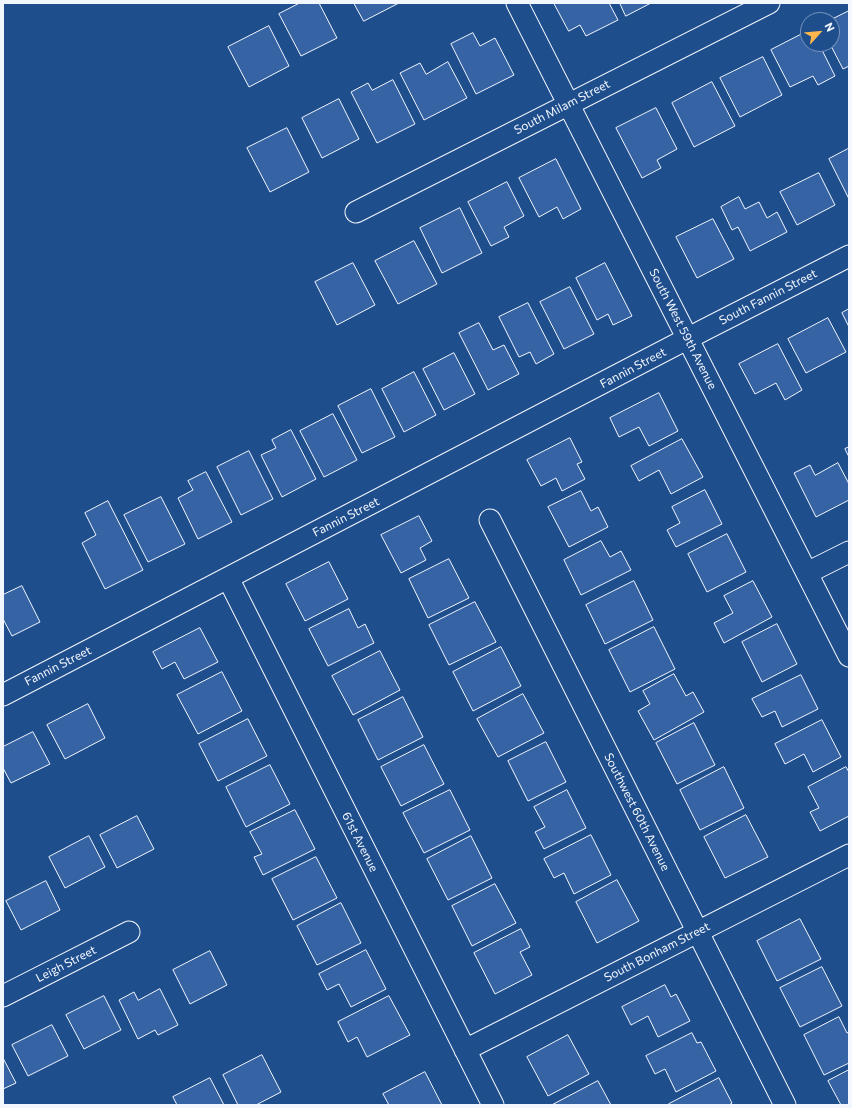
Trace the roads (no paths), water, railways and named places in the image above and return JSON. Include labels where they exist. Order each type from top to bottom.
[{"type":"street","name":"South West 59th Avenue","points":[[517,3],[849,656]]},
{"type":"street","name":"South Milam Street","points":[[356,212],[769,3]]},
{"type":"street","name":"South Fannin Street","points":[[688,339],[849,256]]},
{"type":"street","name":"Fannin Street","points":[[3,695],[688,339]]},
{"type":"street","name":"Southwest 60th Avenue","points":[[490,520],[785,1105]]},
{"type":"street","points":[[807,572],[849,552]]},
{"type":"street","name":"61st Avenue","points":[[228,578],[493,1105]]},
{"type":"street","name":"South Bonham Street","points":[[465,1050],[849,855]]},
{"type":"street","name":"Leigh Street","points":[[3,996],[129,932]]}]
